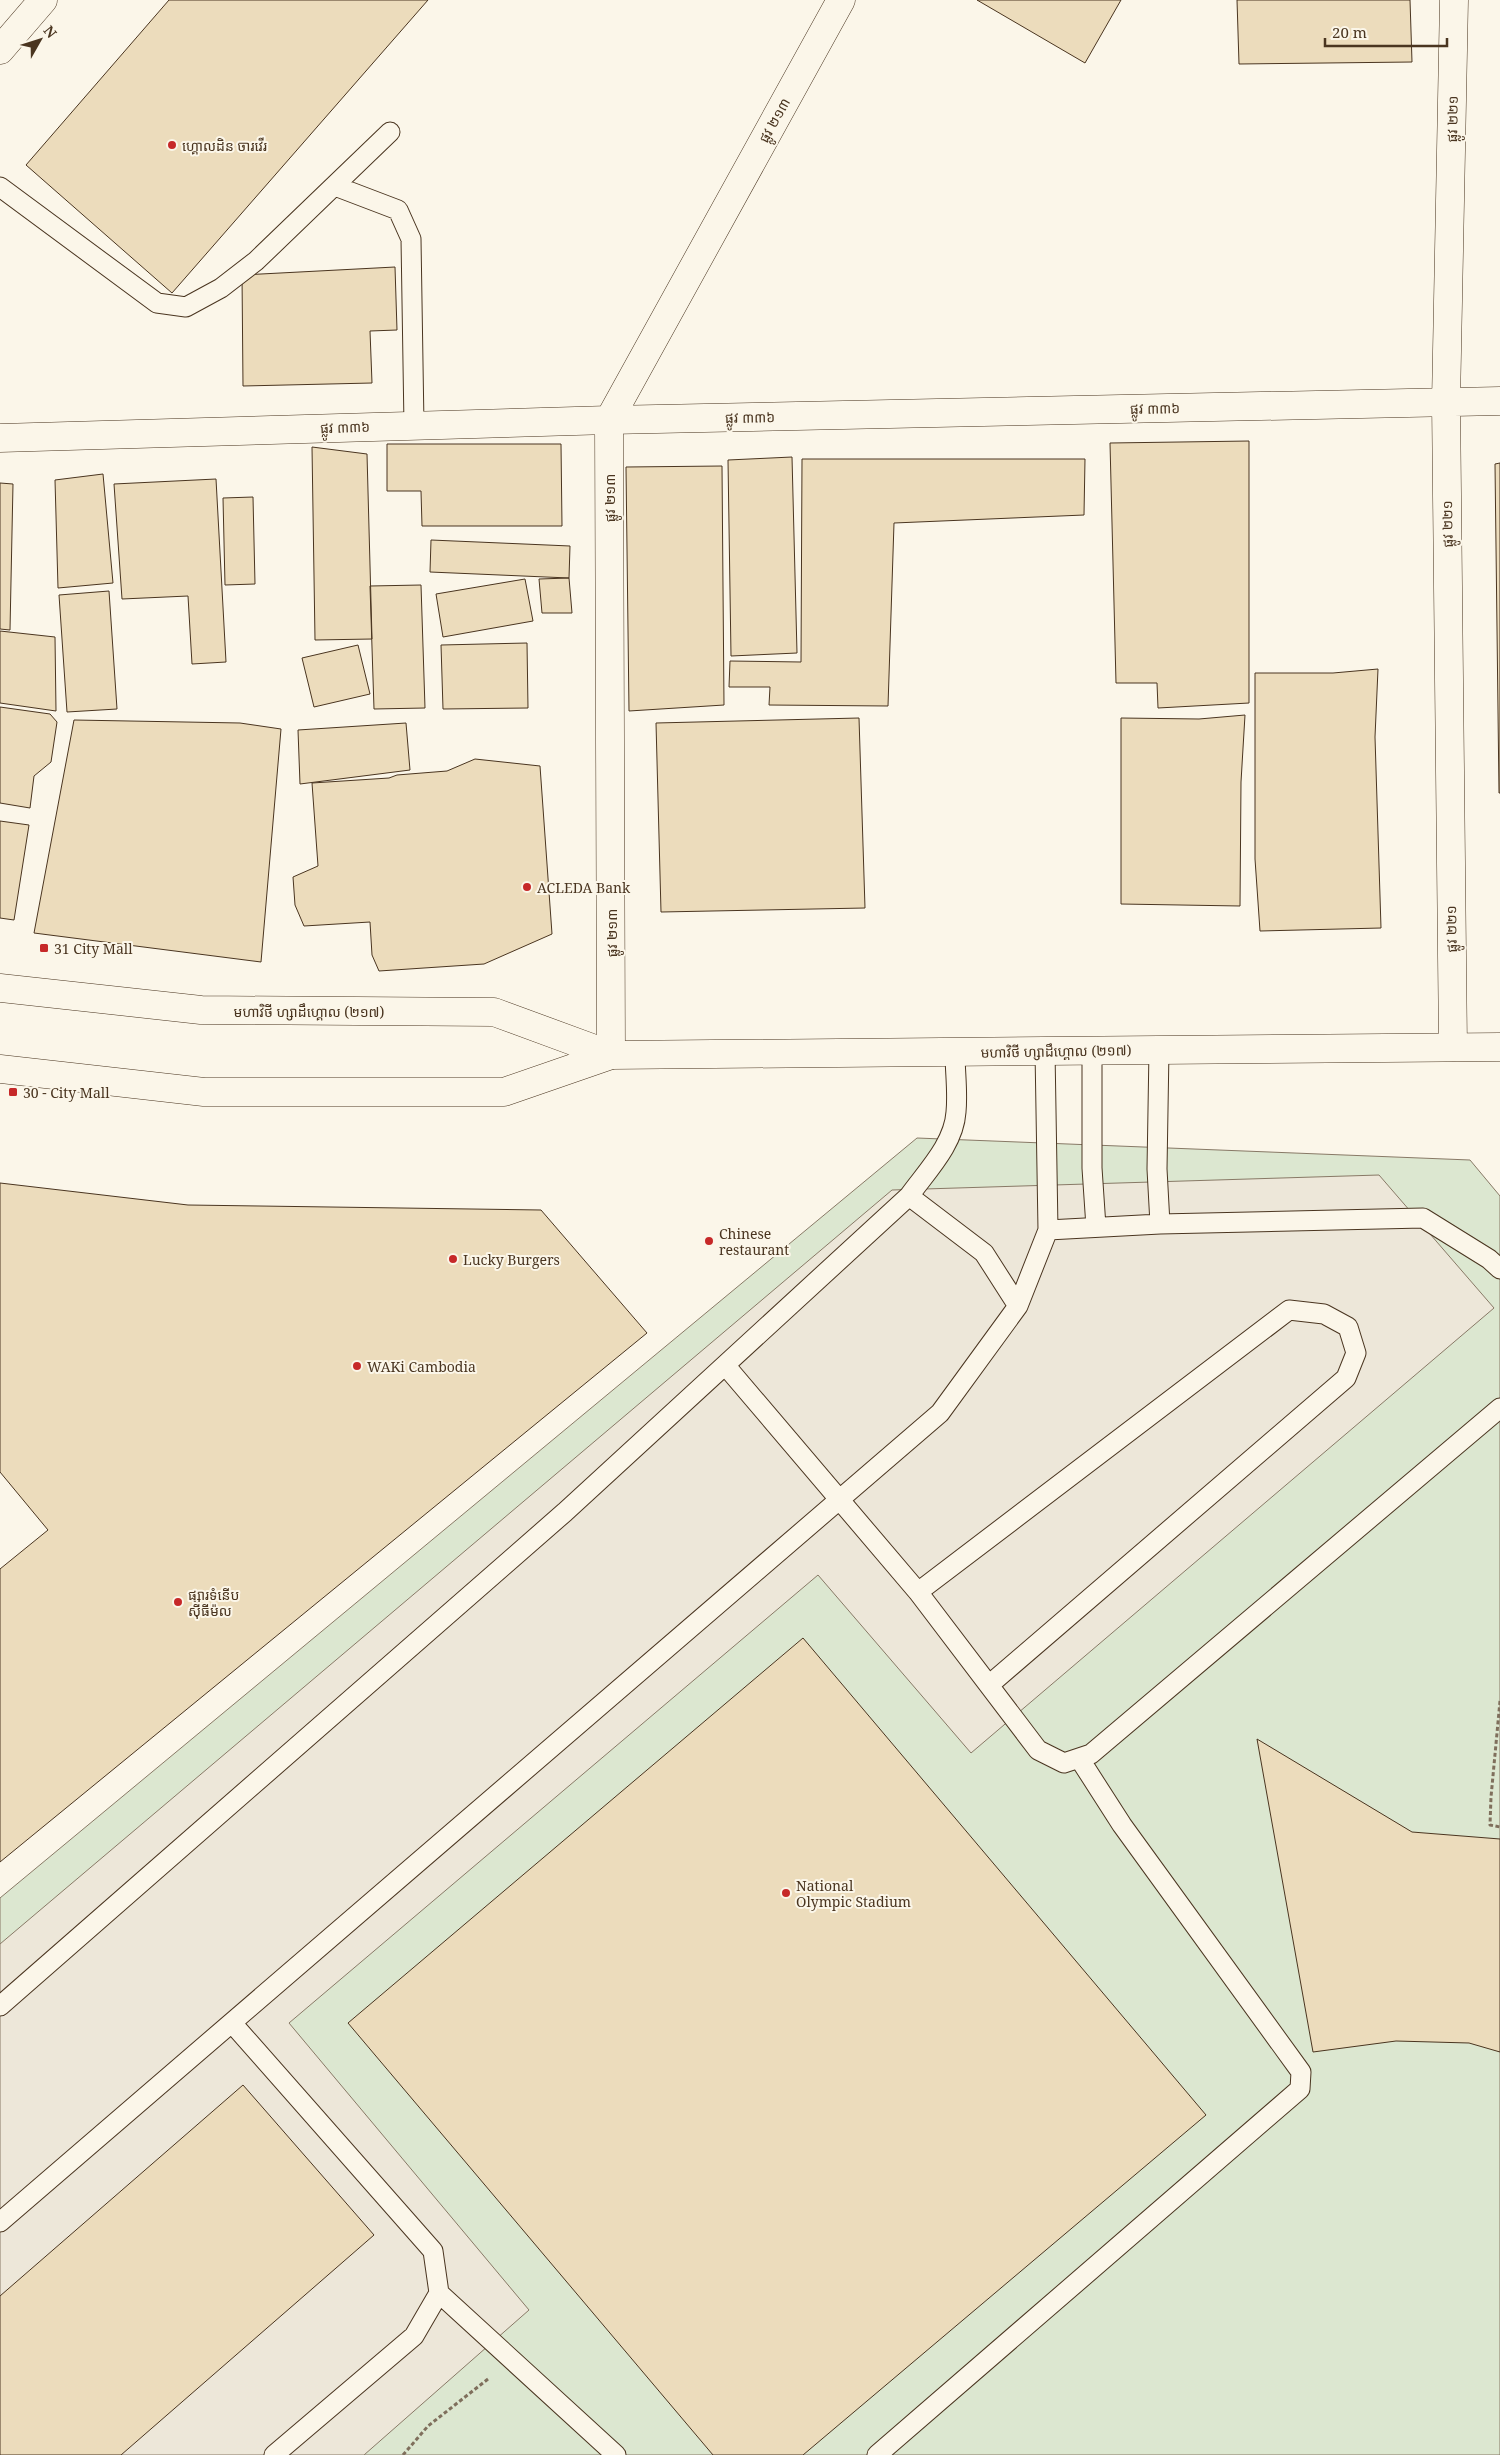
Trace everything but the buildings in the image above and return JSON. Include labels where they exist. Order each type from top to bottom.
[{"type":"street","points":[[0,50],[43,0]]},
{"type":"street","name":"ផ្លូវ ២១៣","points":[[611,1055],[609,420],[840,0]]},
{"type":"street","name":"ផ្លូវ ២២១","points":[[1453,1047],[1446,402],[1454,0]]},
{"type":"street","name":"ផ្លូវ ៣៣៦","points":[[0,438],[609,420],[1500,401]]},
{"type":"street","name":"មហាវិថី ហ្សាដឹហ្គោល (២១៧)","points":[[0,988],[201,1010],[494,1012],[611,1055]]},
{"type":"street","name":"មហាវិថី ហ្សាដឹហ្គោល (២១៧)","points":[[0,1069],[204,1092],[504,1092],[611,1055],[1500,1047]]},
{"type":"lane","points":[[0,187],[157,303],[186,307],[221,288],[256,261],[390,132]]},
{"type":"lane","points":[[335,186],[398,210],[411,239],[414,425]]},
{"type":"lane","points":[[1159,1050],[1157,1169],[1160,1224]]},
{"type":"lane","points":[[0,2222],[840,1497],[940,1413],[1018,1306],[1048,1230],[1045,1051]]},
{"type":"lane","points":[[1092,1051],[1092,1168],[1096,1228]]},
{"type":"lane","points":[[0,2006],[565,1512],[909,1196],[946,1143],[954,1124],[956,1112],[955,1053]]},
{"type":"lane","points":[[909,1196],[984,1253],[1018,1306]]},
{"type":"lane","points":[[1048,1230],[1160,1224],[1423,1218],[1489,1259],[1500,1269]]},
{"type":"lane","points":[[918,1592],[1289,1310],[1324,1314],[1348,1326],[1356,1353],[1346,1378],[989,1685]]},
{"type":"lane","points":[[725,1365],[840,1497],[918,1592],[1038,1750],[1064,1763],[1091,1754],[1500,1408]]},
{"type":"lane","points":[[877,2455],[1300,2089],[1301,2072],[1122,1824],[1079,1758]]},
{"type":"lane","points":[[232,2023],[433,2251],[439,2293],[414,2336],[274,2455]]},
{"type":"lane","points":[[439,2293],[616,2455]]},
{"type":"path","points":[[1500,1701],[1490,1815],[1490,1825],[1500,1827]]},
{"type":"path","points":[[403,2455],[428,2426],[512,2360]]},
{"type":"green space","points":[[917,1138],[1470,1160],[1500,1196],[1500,2455],[0,2455],[0,1898]]},
{"type":"shaded area","points":[[1379,1175],[1494,1308],[971,1753],[818,1575],[289,2023],[529,2310],[364,2455],[0,2455],[0,1944],[892,1190]]},
{"type":"place","name":"ហ្គោលដិន ចារវើរ","points":[[172,145]]},
{"type":"place","name":"ACLEDA Bank","points":[[527,887]]},
{"type":"place","name":"31 City Mall","points":[[44,948]]},
{"type":"place","name":"30 - City Mall","points":[[13,1092]]},
{"type":"place","name":"Chinese restaurant","points":[[709,1241]]},
{"type":"place","name":"Lucky Burgers","points":[[453,1259]]},
{"type":"place","name":"WAKi Cambodia","points":[[357,1366]]},
{"type":"place","name":"ផ្សារទំនើប ស៊ីធីម៉ល","points":[[178,1602]]},
{"type":"place","name":"National Olympic Stadium","points":[[786,1893]]}]
